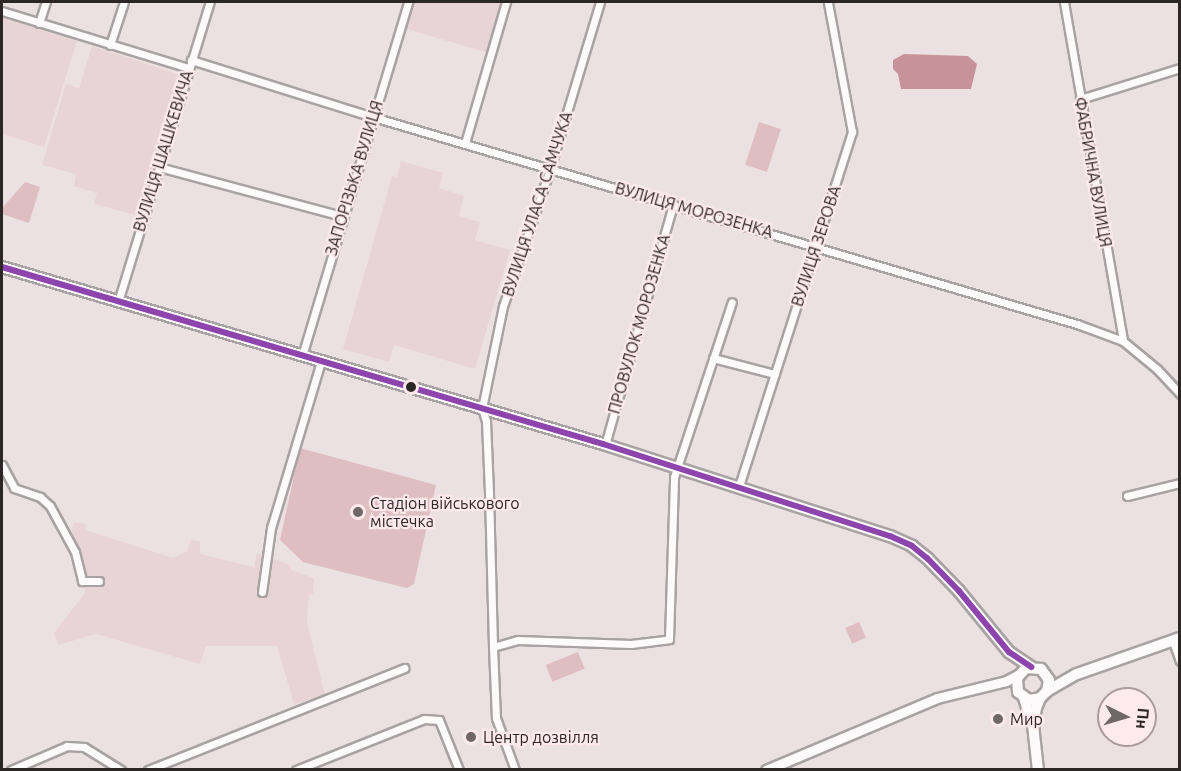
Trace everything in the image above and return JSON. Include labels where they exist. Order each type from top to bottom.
[{"type":"main road","points":[[2,267],[605,445],[890,536],[912,546],[959,591],[1009,652],[1031,667],[1058,675],[1077,674]]},
{"type":"main road","points":[[1021,695],[1044,694],[1077,674],[1176,639]]},
{"type":"main road","points":[[1009,652],[1018,675],[1016,683],[1033,730],[1038,770]]},
{"type":"main road","points":[[1018,675],[1031,667]]},
{"type":"main road","points":[[1033,730],[1049,680],[1044,671]]},
{"type":"street","points":[[39,23],[46,2]]},
{"type":"street","points":[[110,45],[124,2]]},
{"type":"street","name":"ВУЛИЦЯ ШАШКЕВИЧА","points":[[118,302],[210,2]]},
{"type":"street","name":"ЗАПОРІЗЬКА ВУЛИЦЯ","points":[[302,356],[342,216],[408,2]]},
{"type":"street","points":[[465,143],[506,2]]},
{"type":"street","name":"ВУЛИЦЯ УЛАСА САМЧУКА","points":[[482,408],[503,306],[550,169],[600,2]]},
{"type":"street","name":"ВУЛИЦЯ ЗЕРОВА","points":[[738,486],[852,132],[828,2]]},
{"type":"street","name":"ФАБРИЧНА ВУЛИЦЯ","points":[[1064,2],[1123,341]]},
{"type":"street","points":[[2,11],[188,68]]},
{"type":"street","name":"ВУЛИЦЯ МОРОЗЕНКА","points":[[191,60],[373,117],[816,245],[1077,324],[1123,341],[1157,369],[1179,394]]},
{"type":"street","points":[[1080,99],[1179,68]]},
{"type":"street","points":[[159,167],[342,216]]},
{"type":"street","name":"ПРОВУЛОК МОРОЗЕНКА","points":[[605,445],[673,204]]},
{"type":"street","points":[[494,647],[518,640],[631,644],[669,639],[676,467],[732,302]]},
{"type":"street","points":[[713,358],[775,374]]},
{"type":"street","points":[[262,592],[271,528],[321,361]]},
{"type":"street","points":[[482,408],[486,421],[496,718],[515,770]]},
{"type":"street","points":[[2,465],[14,488],[40,497],[50,506],[75,552],[82,581],[99,580]]},
{"type":"street","points":[[1127,496],[1179,483]]},
{"type":"street","points":[[1176,639],[1179,661]]},
{"type":"street","points":[[148,770],[404,668]]},
{"type":"street","points":[[766,770],[937,698],[1018,675]]},
{"type":"street","points":[[996,683],[1021,695]]},
{"type":"street","points":[[296,770],[424,719],[439,720],[459,770]]},
{"type":"street","points":[[11,770],[67,746],[84,747],[121,770]]},
{"type":"shaded area","points":[[415,2],[504,2],[489,53],[406,29]]},
{"type":"shaded area","points":[[2,18],[77,41],[44,147],[2,134]]},
{"type":"shaded area","points":[[92,46],[183,76],[140,216],[94,204],[97,193],[74,186],[76,174],[42,165],[66,84],[79,88]]},
{"type":"shaded area","points":[[904,54],[968,56],[977,64],[971,89],[901,89],[898,74],[893,69],[893,60]]},
{"type":"shaded area","points":[[759,122],[781,129],[767,172],[745,165]]},
{"type":"shaded area","points":[[401,161],[443,173],[439,188],[464,196],[459,216],[480,222],[475,240],[510,250],[475,369],[394,345],[389,362],[343,349],[392,176],[397,177]]},
{"type":"shaded area","points":[[25,182],[40,187],[29,223],[2,214],[2,208]]},
{"type":"shaded area","name":"Стадіон військового містечка","points":[[300,448],[436,485],[414,584],[407,588],[303,562],[280,540]]},
{"type":"shaded area","points":[[74,522],[85,524],[85,530],[173,558],[187,551],[191,540],[200,541],[200,554],[254,567],[257,553],[290,565],[291,570],[314,578],[313,594],[309,595],[307,623],[325,695],[294,704],[277,646],[206,646],[200,664],[96,634],[58,645],[54,633],[85,593],[76,546],[69,544]]},
{"type":"shaded area","points":[[859,622],[866,638],[852,644],[845,628]]},
{"type":"shaded area","points":[[578,652],[585,669],[552,682],[546,665]]},
{"type":"transit line","points":[[2,267],[603,444],[890,536],[912,546],[927,558],[959,591],[1009,652],[1031,667]]},
{"type":"place","name":"Стадіон військового містечка","points":[[358,512]]},
{"type":"place","name":"Мир","points":[[998,719]]},
{"type":"place","name":"Центр дозвілля","points":[[471,737]]}]
